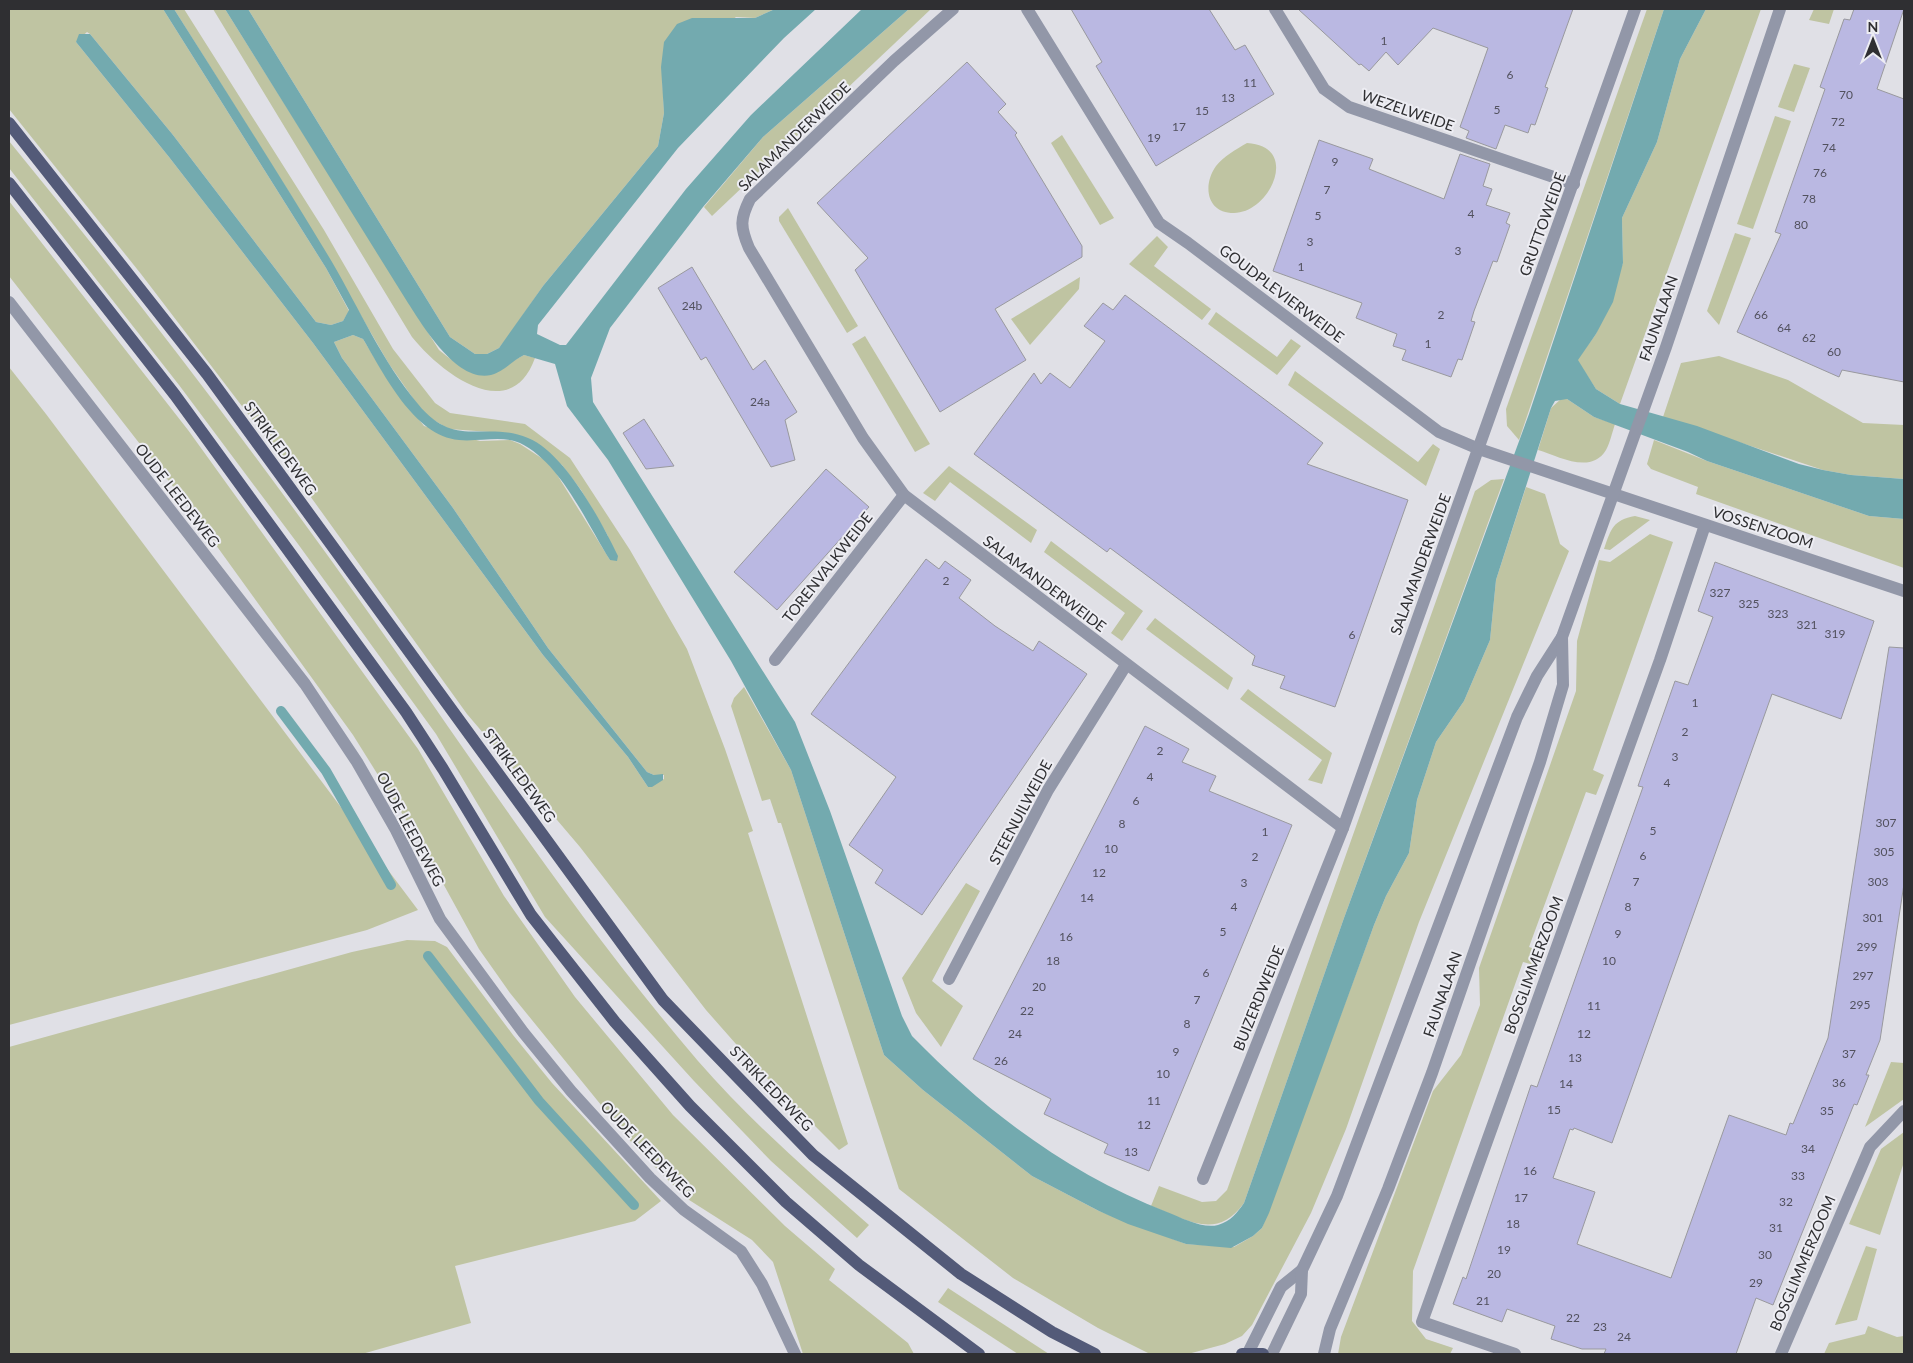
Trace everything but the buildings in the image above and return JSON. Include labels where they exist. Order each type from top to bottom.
[{"type":"main road","name":"STRIKLEDEWEG","points":[[9,123],[207,374],[663,1000],[813,1154],[961,1274],[1052,1332],[1095,1354]]},
{"type":"main road","points":[[9,183],[175,395],[400,704],[443,769],[531,915],[615,1022],[690,1106],[786,1202],[859,1265],[979,1354]]},
{"type":"main road","points":[[1245,1354],[1263,1354]]},
{"type":"street","name":"SALAMANDERWEIDE","points":[[953,9],[750,199],[743,213],[742,231],[749,248],[863,438],[904,495],[1343,828],[1479,448]]},
{"type":"street","name":"GOUDPLEVIERWEIDE","points":[[1027,9],[1159,223],[1439,432],[1479,448],[1612,494]]},
{"type":"street","name":"WEZELWEIDE","points":[[1275,9],[1324,89],[1349,107],[1574,184]]},
{"type":"street","name":"GRUTTOWEIDE","points":[[1479,448],[1635,9]]},
{"type":"street","name":"FAUNALAAN","points":[[1272,1354],[1301,1294],[1302,1270],[1337,1196],[1517,717],[1537,676],[1562,637],[1780,9]]},
{"type":"street","name":"OUDE LEEDEWEG","points":[[9,302],[305,684],[357,762],[391,822],[440,919],[518,1024],[571,1090],[650,1178],[684,1210],[741,1251],[762,1284],[795,1354]]},
{"type":"street","name":"VOSSENZOOM","points":[[1612,494],[1904,592]]},
{"type":"street","name":"TORENVALKWEIDE","points":[[774,660],[904,495]]},
{"type":"street","name":"BOSGLIMMERZOOM","points":[[1515,1354],[1422,1322],[1660,660],[1705,525]]},
{"type":"street","name":"FAUNALAAN","points":[[1324,1354],[1330,1329],[1388,1189],[1432,1073],[1540,762],[1563,685],[1562,637]]},
{"type":"street","name":"STEENUILWEIDE","points":[[949,979],[1048,790],[1126,665]]},
{"type":"street","name":"BUIZERDWEIDE","points":[[1203,1179],[1343,828]]},
{"type":"street","name":"BOSGLIMMERZOOM","points":[[1781,1354],[1870,1147],[1904,1111]]},
{"type":"street","name":"FAUNALAAN","points":[[1245,1354],[1281,1287],[1302,1270]]},
{"type":"green space","points":[[9,9],[163,9],[326,268],[349,311],[343,321],[331,325],[316,322],[173,135],[90,34],[87,32],[76,42],[169,157],[313,343],[543,655],[628,757],[648,787],[664,779],[664,775],[654,775],[647,772],[548,648],[453,508],[342,358],[334,342],[353,335],[363,339],[383,372],[424,426],[480,441],[510,440],[520,444],[546,461],[556,473],[610,560],[608,536],[581,490],[562,465],[515,434],[449,429],[430,418],[417,404],[389,364],[292,197],[174,9],[184,9],[324,230],[393,349],[435,403],[450,413],[525,424],[570,458],[630,550],[687,649],[725,749],[753,831],[748,833],[848,1144],[839,1150],[758,1069],[706,1010],[580,847],[467,714],[300,482],[141,274],[9,109]]},
{"type":"green space","points":[[213,9],[225,9],[439,350],[465,369],[480,375],[494,373],[524,355],[535,358],[524,378],[509,389],[492,391],[475,387],[440,365],[412,337]]},
{"type":"green space","points":[[248,9],[775,9],[755,18],[736,17],[662,72],[664,113],[658,146],[543,286],[499,348],[487,354],[475,354],[450,337]]},
{"type":"green space","points":[[909,9],[931,9],[712,216],[704,207],[763,137]]},
{"type":"green space","points":[[1647,9],[1664,9],[1519,440],[1507,426],[1506,409]]},
{"type":"green space","points":[[1706,9],[1761,9],[1620,404],[1596,389],[1577,360],[1596,334],[1623,263],[1622,218],[1657,142],[1680,59]]},
{"type":"green space","points":[[1814,9],[1834,9],[1829,24],[1809,20]]},
{"type":"green space","points":[[1794,64],[1810,68],[1794,112],[1778,107]]},
{"type":"green space","points":[[1775,116],[1791,121],[1753,229],[1737,224]]},
{"type":"green space","points":[[1062,135],[1114,218],[1100,225],[1051,143]]},
{"type":"green space","points":[[9,141],[102,256],[281,492],[610,953],[698,1061],[738,1105],[869,1225],[857,1238],[771,1161],[694,1081],[545,917],[436,734],[298,544],[179,385],[9,168]]},
{"type":"green space","points":[[1247,143],[1263,147],[1273,155],[1276,166],[1274,179],[1268,192],[1259,202],[1247,210],[1234,213],[1225,212],[1213,203],[1208,190],[1209,182],[1216,166],[1230,153]]},
{"type":"green space","points":[[9,201],[188,430],[418,749],[504,896],[575,997],[673,1115],[785,1226],[835,1269],[829,1280],[908,1343],[914,1354],[803,1354],[773,1262],[752,1240],[686,1198],[636,1148],[510,993],[479,949],[423,847],[353,735],[182,498],[9,276]]},
{"type":"green space","points":[[788,208],[858,326],[847,333],[779,221],[779,217]]},
{"type":"green space","points":[[1735,233],[1751,238],[1719,325],[1707,311]]},
{"type":"green space","points":[[1157,236],[1168,247],[1154,266],[1211,309],[1202,320],[1129,264]]},
{"type":"green space","points":[[1080,277],[1079,289],[1030,345],[1011,319]]},
{"type":"green space","points":[[1216,312],[1277,357],[1291,339],[1301,346],[1277,375],[1208,324]]},
{"type":"green space","points":[[865,336],[930,444],[915,452],[852,344]]},
{"type":"green space","points":[[1719,356],[1788,380],[1863,423],[1904,425],[1904,479],[1851,475],[1823,470],[1663,417],[1681,363]]},
{"type":"green space","points":[[9,367],[418,910],[367,930],[9,1025]]},
{"type":"green space","points":[[1295,371],[1418,462],[1433,444],[1440,449],[1426,486],[1288,385]]},
{"type":"green space","points":[[1561,399],[1567,399],[1594,417],[1615,424],[1606,450],[1600,457],[1583,463],[1574,462],[1538,450],[1551,408]]},
{"type":"green space","points":[[1654,440],[1707,461],[1869,516],[1904,519],[1904,568],[1696,494],[1698,487],[1651,469],[1647,464]]},
{"type":"green space","points":[[949,466],[1037,530],[1031,543],[950,482],[935,501],[923,493]]},
{"type":"green space","points":[[1504,479],[1344,918],[1244,1203],[1234,1215],[1212,1224],[1189,1221],[1151,1206],[1159,1186],[1202,1202],[1216,1201],[1227,1190],[1475,491],[1491,480]]},
{"type":"green space","points":[[1526,487],[1545,494],[1560,544],[1569,551],[1419,922],[1346,1129],[1311,1213],[1252,1325],[1242,1336],[1225,1344],[1188,1354],[1150,1354],[1098,1328],[1013,1278],[899,1189],[781,823],[778,823],[770,799],[762,801],[731,706],[734,698],[744,687],[791,770],[884,1055],[923,1090],[1032,1176],[1099,1211],[1186,1244],[1234,1247],[1253,1236],[1262,1228],[1374,925],[1386,896],[1409,853],[1417,800],[1436,742],[1464,701],[1490,640],[1496,580]]},
{"type":"green space","points":[[1635,516],[1650,520],[1610,550],[1604,549],[1614,526],[1622,520]]},
{"type":"green space","points":[[1650,534],[1673,542],[1593,770],[1604,775],[1596,795],[1586,792],[1529,947],[1540,951],[1534,965],[1523,962],[1413,1271],[1412,1321],[1426,1339],[1453,1348],[1450,1354],[1338,1354],[1341,1337],[1433,1091],[1461,1055],[1480,1005],[1479,968],[1576,691],[1577,641],[1599,560],[1610,562]]},
{"type":"green space","points":[[1051,541],[1143,611],[1122,641],[1111,633],[1125,613],[1044,552]]},
{"type":"green space","points":[[1155,618],[1233,678],[1228,690],[1146,629]]},
{"type":"green space","points":[[1248,689],[1332,753],[1322,784],[1308,780],[1322,760],[1240,699]]},
{"type":"green space","points":[[966,883],[980,891],[932,981],[963,1006],[941,1047],[916,1013],[902,978]]},
{"type":"green space","points":[[407,940],[435,941],[447,947],[513,1035],[552,1083],[661,1201],[635,1221],[455,1266],[471,1323],[362,1354],[9,1354],[9,1047],[352,952]]},
{"type":"green space","points":[[1891,1062],[1904,1063],[1904,1099],[1865,1127]]},
{"type":"green space","points":[[1904,1132],[1904,1162],[1880,1235],[1849,1224],[1881,1149]]},
{"type":"green space","points":[[1866,1246],[1877,1249],[1857,1320],[1835,1325]]},
{"type":"green space","points":[[948,1288],[1049,1354],[1018,1354],[938,1302]]},
{"type":"green space","points":[[1868,1326],[1897,1337],[1904,1336],[1904,1354],[1824,1354],[1829,1343],[1865,1334]]},
{"type":"water","points":[[163,9],[174,9],[313,230],[382,353],[418,404],[432,418],[445,426],[471,432],[512,433],[528,438],[542,446],[568,473],[592,507],[618,556],[617,561],[610,560],[560,479],[535,452],[520,443],[506,439],[459,440],[443,436],[414,416],[391,385],[363,339],[353,335],[334,342],[342,358],[453,508],[548,648],[647,772],[654,775],[663,774],[663,780],[652,787],[648,787],[628,757],[543,655],[313,343],[169,157],[76,42],[79,34],[90,34],[173,135],[316,322],[331,325],[343,321],[349,310],[326,268]]},
{"type":"water","points":[[225,9],[248,9],[450,337],[475,354],[487,354],[499,348],[543,286],[658,146],[664,113],[661,67],[664,42],[677,24],[692,18],[755,18],[775,9],[816,9],[784,38],[678,148],[538,325],[537,334],[560,345],[566,345],[686,189],[751,115],[862,9],[909,9],[763,137],[703,207],[610,328],[591,378],[593,402],[795,722],[830,811],[902,1016],[912,1036],[969,1090],[1030,1138],[1096,1179],[1131,1197],[1192,1222],[1206,1226],[1218,1225],[1233,1216],[1244,1203],[1344,918],[1529,414],[1664,9],[1706,9],[1680,59],[1657,142],[1622,218],[1623,263],[1613,302],[1596,334],[1578,360],[1596,389],[1620,404],[1697,426],[1799,464],[1851,475],[1904,479],[1904,519],[1869,516],[1707,461],[1594,417],[1567,399],[1555,401],[1551,408],[1496,580],[1490,640],[1464,701],[1436,742],[1417,800],[1409,853],[1386,896],[1374,925],[1269,1213],[1262,1228],[1253,1236],[1231,1248],[1186,1244],[1128,1224],[1032,1176],[923,1090],[884,1055],[791,770],[731,661],[608,460],[567,406],[555,364],[524,355],[504,369],[491,375],[478,375],[454,362],[442,351],[408,303]]},
{"type":"waterway","points":[[281,711],[326,771],[391,885]]},
{"type":"waterway","points":[[428,956],[539,1101],[634,1205]]}]
